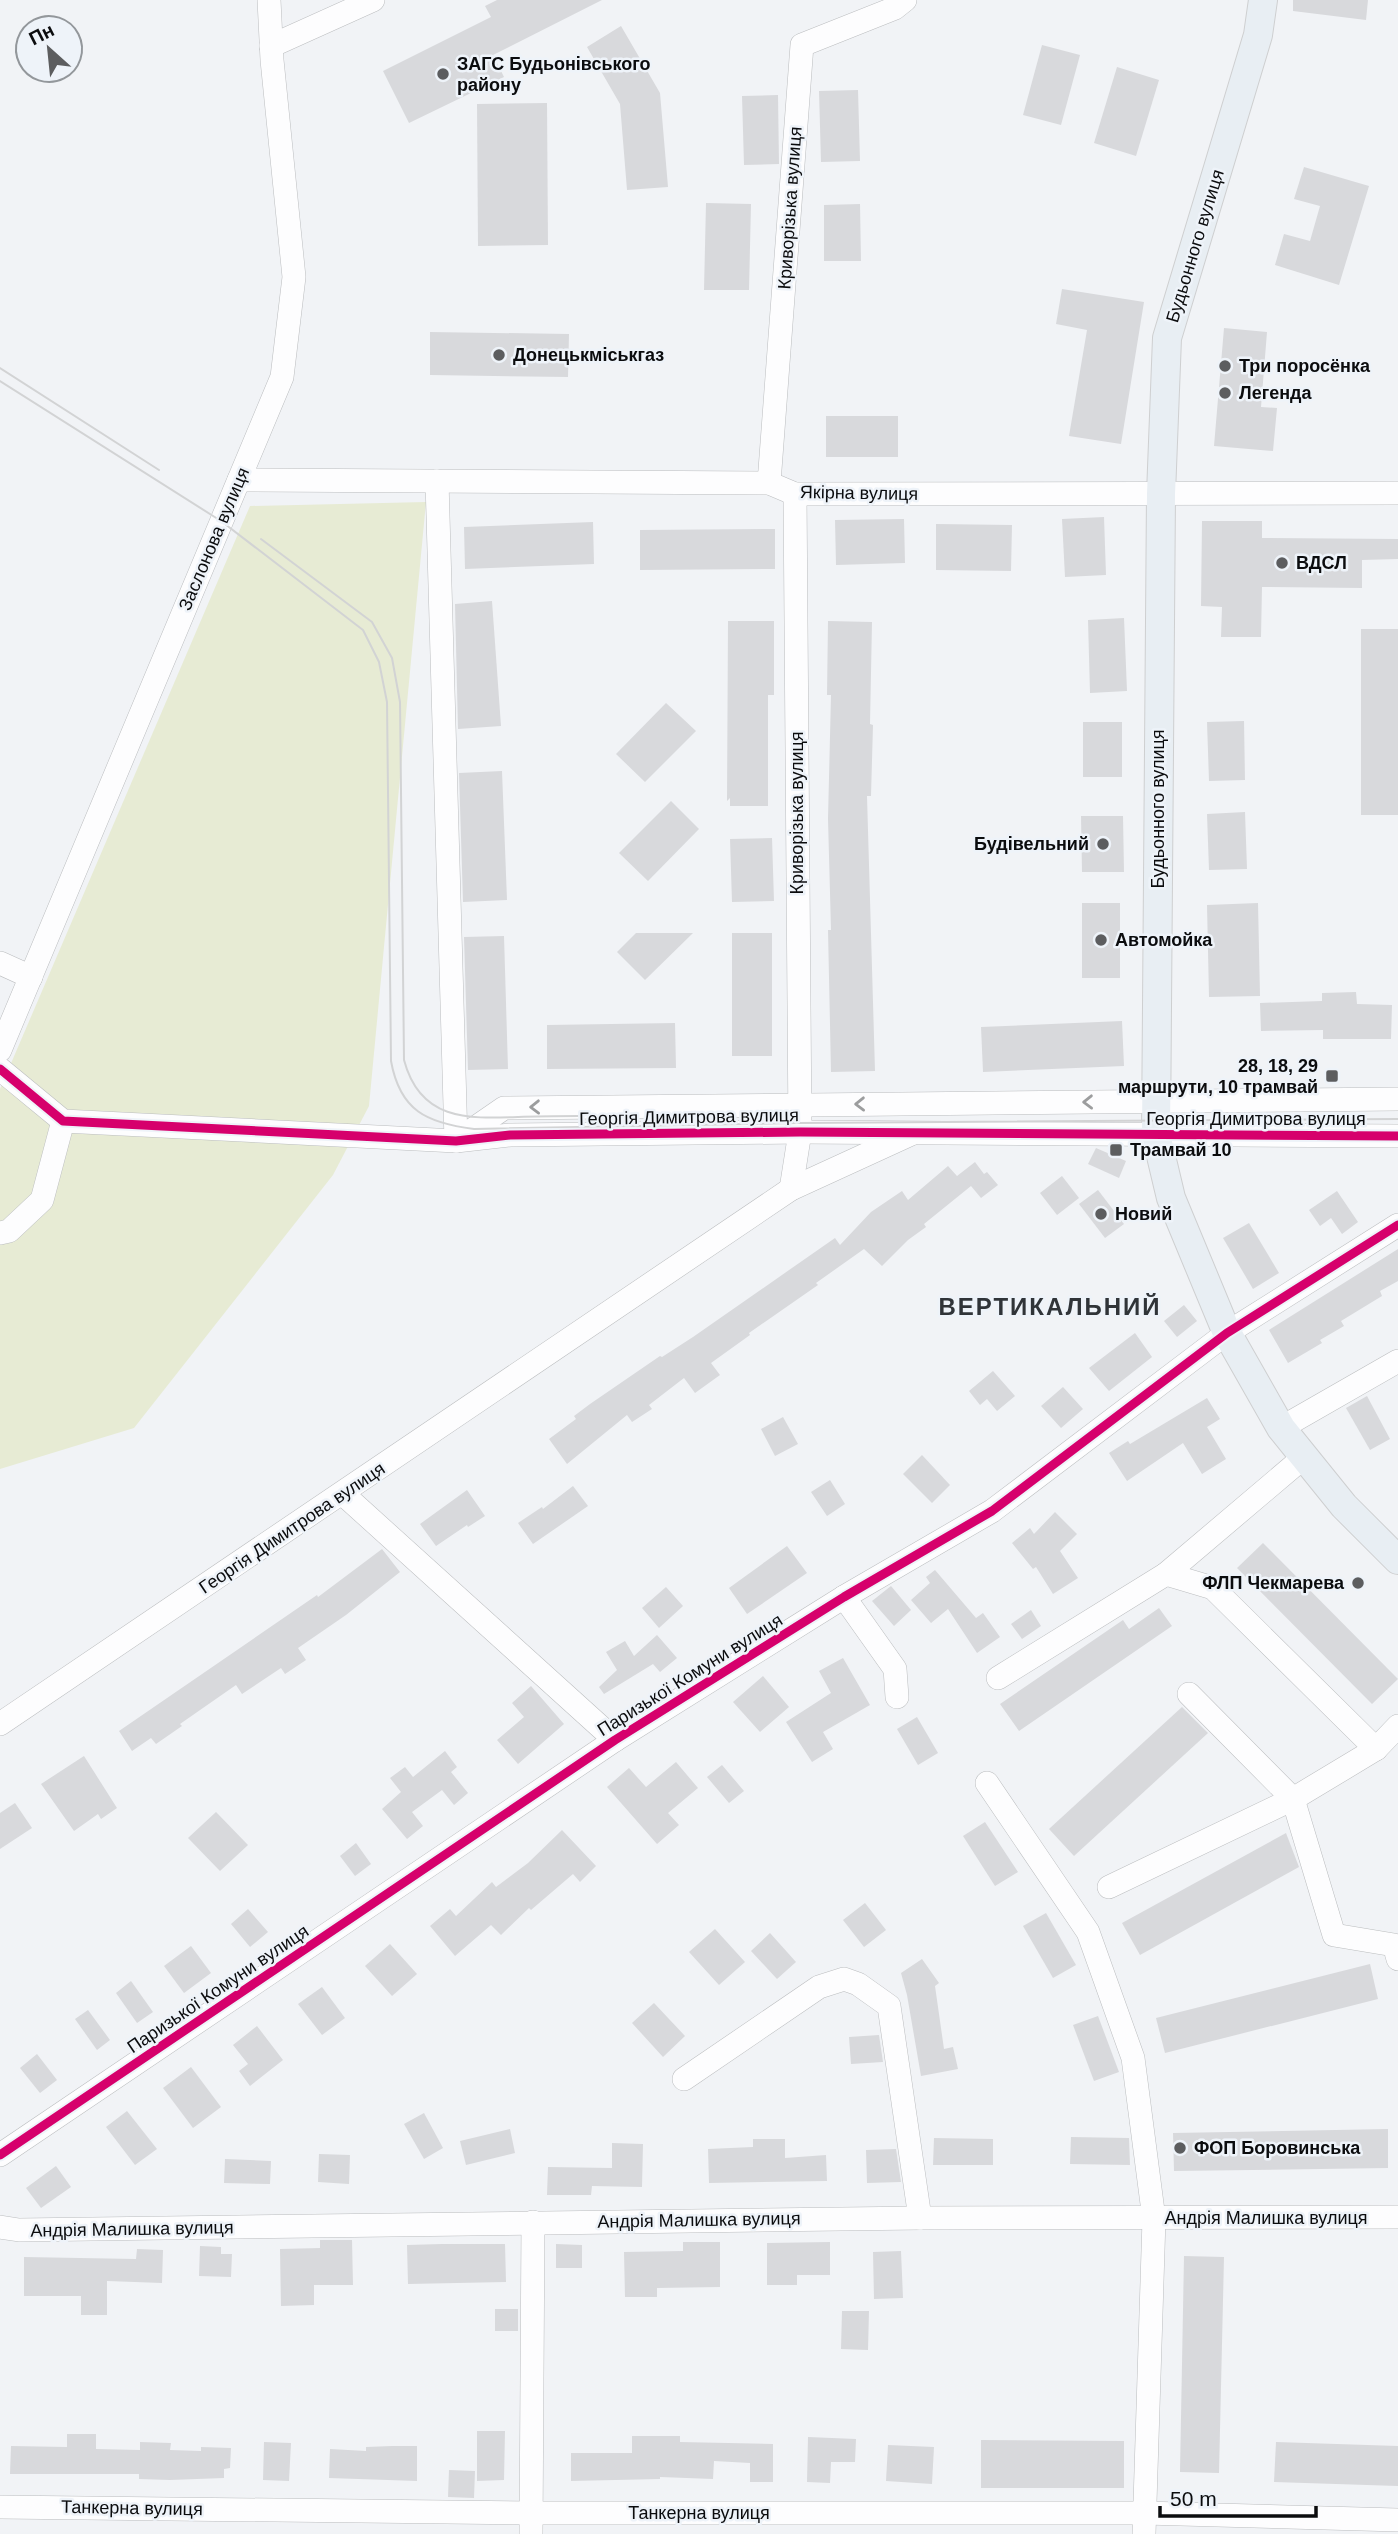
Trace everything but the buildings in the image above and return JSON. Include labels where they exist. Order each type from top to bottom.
[{"type":"main road","name":"Будьонного вулиця","points":[[1263,0],[1258,35],[1167,338],[1161,494],[1156,1135],[1171,1198],[1227,1333],[1281,1428],[1344,1506],[1398,1560]]},
{"type":"street","name":"Заслонова вулиця","points":[[0,1050],[282,377],[294,277],[271,46],[270,0]]},
{"type":"street","points":[[271,46],[373,0]]},
{"type":"street","name":"Криворізька вулиця","points":[[769,483],[802,45],[895,8],[905,0]]},
{"type":"street","name":"Якірна вулиця","points":[[239,480],[769,483],[795,494],[1398,493]]},
{"type":"street","points":[[437,481],[456,1141]]},
{"type":"street","name":"Криворізька вулиця","points":[[795,494],[800,1132]]},
{"type":"street","points":[[0,962],[31,976]]},
{"type":"street","points":[[0,1069],[63,1121],[42,1200],[9,1231],[0,1233]]},
{"type":"street","name":"Георгія Димитрова вулиця","points":[[456,1141],[504,1108],[1398,1099]]},
{"type":"street","name":"Георгія Димитрова вулиця","points":[[63,1121],[456,1141],[510,1135],[800,1132],[1398,1136]]},
{"type":"street","name":"Георгія Димитрова вулиця","points":[[791,1189],[800,1132]]},
{"type":"street","name":"Георгія Димитрова вулиця","points":[[0,1724],[791,1189],[917,1132]]},
{"type":"street","name":"Паризької Комуни вулиця","points":[[0,2155],[615,1741],[844,1597],[992,1511],[1227,1333],[1398,1225]]},
{"type":"street","points":[[1281,1428],[1398,1361]]},
{"type":"street","points":[[998,1678],[1166,1574],[1304,1457]]},
{"type":"street","points":[[343,1493],[615,1741]]},
{"type":"street","points":[[1166,1574],[1213,1588],[1376,1749]]},
{"type":"street","points":[[844,1597],[895,1670],[897,1697]]},
{"type":"street","points":[[1189,1694],[1293,1798],[1334,1935],[1394,1945],[1398,1959]]},
{"type":"street","points":[[1109,1888],[1293,1798],[1376,1749],[1398,1726]]},
{"type":"street","points":[[987,1783],[1088,1932],[1133,2058],[1154,2219],[1144,2523]]},
{"type":"street","points":[[684,2079],[819,1987],[844,1979],[858,1984],[889,2006],[920,2218]]},
{"type":"street","name":"Андрія Малишка вулиця","points":[[0,2227],[19,2230],[920,2218],[1398,2217]]},
{"type":"street","points":[[531,2523],[533,2222]]},
{"type":"street","name":"Танкерна вулиця","points":[[0,2507],[531,2523],[1144,2523],[1398,2519]]},
{"type":"green space","points":[[426,502],[369,1106],[333,1175],[134,1428],[0,1469],[0,1089],[250,506]]},
{"type":"tram line","points":[[0,368],[159,470]]},
{"type":"tram line","points":[[0,381],[221,521],[363,630],[379,662],[387,702],[391,1061],[401,1092],[418,1112],[429,1118],[474,1129],[799,1123],[1398,1119]]},
{"type":"tram line","points":[[261,539],[372,622],[392,658],[400,702],[404,1060],[411,1080],[433,1105],[463,1116],[579,1116]]},
{"type":"cycle path","points":[[0,1069],[63,1121],[456,1141],[510,1135],[800,1132],[1398,1136]]},
{"type":"cycle path","points":[[0,2155],[615,1740],[844,1597],[992,1511],[1227,1333],[1398,1225]]},
{"type":"place","name":"ЗАГС Будьонівського району","points":[[443,74]]},
{"type":"place","name":"Донецькміськгаз","points":[[499,355]]},
{"type":"place","name":"Три поросёнка","points":[[1225,366]]},
{"type":"place","name":"Легенда","points":[[1225,393]]},
{"type":"place","name":"ВДСЛ","points":[[1282,563]]},
{"type":"place","name":"Будівельний","points":[[1103,844]]},
{"type":"place","name":"Автомойка","points":[[1101,940]]},
{"type":"place","name":"28, 18, 29 маршрути, 10 трамвай","points":[[1332,1076]]},
{"type":"place","name":"Трамвай 10","points":[[1116,1150]]},
{"type":"place","name":"Новий","points":[[1101,1214]]},
{"type":"place","name":"ФЛП Чекмарева","points":[[1358,1583]]},
{"type":"place","name":"ФОП Боровинська","points":[[1180,2148]]},
{"type":"district","name":"ВЕРТИКАЛЬНИЙ","points":[[1050,1306]]}]
